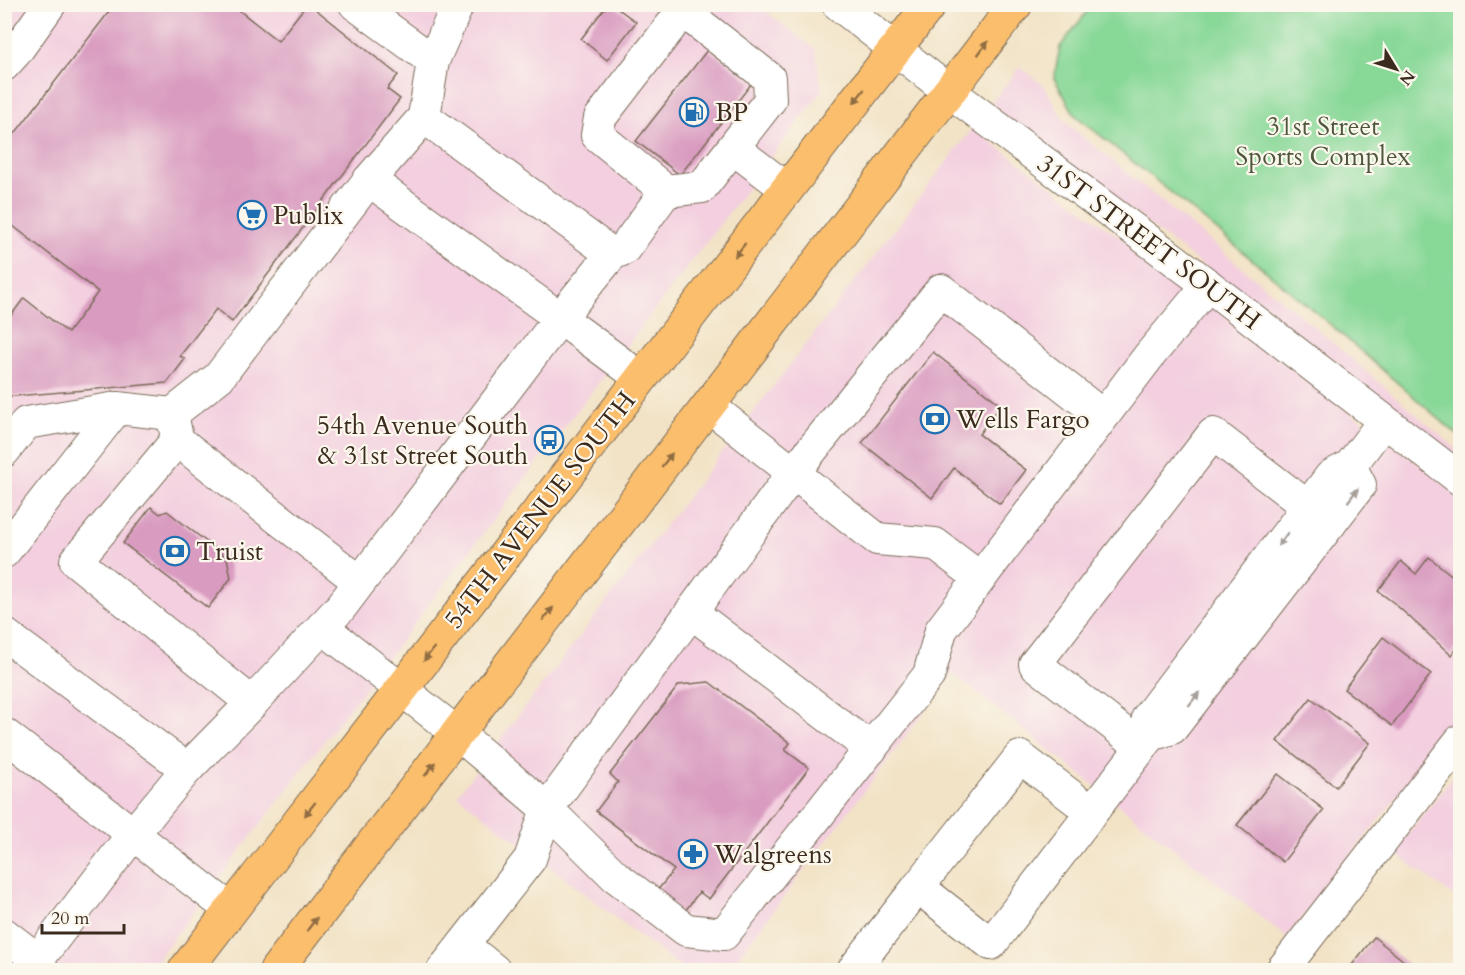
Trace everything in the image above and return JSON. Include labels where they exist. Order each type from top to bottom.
[{"type":"main road","name":"54TH AVENUE SOUTH","points":[[185,970],[930,4]]},
{"type":"main road","points":[[276,970],[1016,4]]},
{"type":"street","points":[[4,65],[50,4]]},
{"type":"street","points":[[355,4],[433,61]]},
{"type":"street","points":[[252,703],[76,561],[175,427],[219,377],[369,180],[424,117],[433,61],[458,4]]},
{"type":"street","name":"31ST STREET SOUTH","points":[[838,4],[950,92],[1208,285],[1461,479]]},
{"type":"street","points":[[685,8],[769,78],[770,100],[702,187],[666,191],[597,135],[600,118],[685,8]]},
{"type":"street","points":[[424,117],[612,254]]},
{"type":"street","points":[[733,148],[787,189]]},
{"type":"street","points":[[369,180],[641,378]]},
{"type":"street","points":[[4,934],[34,965],[133,834],[187,769],[341,607],[560,318],[612,254],[624,249],[666,191]]},
{"type":"street","points":[[322,627],[457,733],[547,809],[615,876],[686,930],[724,934],[928,675],[941,630],[1149,356],[1208,285]]},
{"type":"street","points":[[443,970],[530,859],[547,809],[691,612],[793,473],[941,290],[1103,416]]},
{"type":"street","points":[[709,406],[877,538],[935,544],[980,578]]},
{"type":"street","points":[[4,451],[26,423],[117,408],[175,427],[360,582]]},
{"type":"street","points":[[4,552],[117,408]]},
{"type":"street","points":[[918,887],[991,944],[1147,741],[1148,717],[1319,516],[1331,476],[1350,466],[1384,421]]},
{"type":"street","points":[[1147,741],[1035,664],[1213,434],[1319,516]]},
{"type":"street","points":[[691,612],[871,749]]},
{"type":"street","points":[[4,634],[187,769]]},
{"type":"street","points":[[4,734],[231,910]]},
{"type":"street","points":[[1282,970],[1461,741]]},
{"type":"street","points":[[853,970],[1020,757],[1092,812]]},
{"type":"street","points":[[463,945],[494,970]]},
{"type":"shaded area","points":[[5,5],[757,5],[815,49],[822,91],[149,970],[5,970]]},
{"type":"shaded area","points":[[1020,67],[1044,86],[1064,121],[1324,335],[1460,452],[1460,460],[990,105]]},
{"type":"shaded area","points":[[973,128],[1200,297],[1460,496],[1460,715],[1287,938],[953,674],[728,970],[684,970],[457,795]]},
{"type":"shaded area","points":[[1460,767],[1460,901],[1394,852]]},
{"type":"green space","name":"31st Street Sports Complex","points":[[1092,5],[1460,5],[1460,437],[1332,326],[1075,115],[1054,78],[1060,47]]},
{"type":"building","points":[[115,4],[231,4],[278,41],[309,4],[398,75],[387,89],[400,99],[232,322],[216,309],[180,356],[185,359],[167,383],[4,397],[4,325],[24,298],[68,333],[98,292],[4,219],[4,136],[10,140]]},
{"type":"building","points":[[607,5],[613,5],[636,22],[607,60],[581,39]]},
{"type":"building","name":"BP","points":[[708,49],[752,83],[680,175],[636,141]]},
{"type":"building","name":"Wells Fargo","points":[[933,352],[1001,405],[979,434],[1026,470],[1000,504],[954,468],[932,498],[862,443]]},
{"type":"building","name":"Truist","points":[[151,507],[160,514],[167,511],[227,558],[231,578],[208,608],[123,543]]},
{"type":"building","points":[[1429,557],[1460,582],[1460,643],[1451,655],[1378,591],[1401,561],[1416,574]]},
{"type":"building","points":[[1383,637],[1431,674],[1392,726],[1344,689]]},
{"type":"building","name":"Walgreens","points":[[709,682],[790,743],[785,750],[809,768],[709,899],[699,892],[680,918],[653,896],[674,870],[596,811],[618,782],[610,774],[679,685]]},
{"type":"building","points":[[1311,698],[1370,743],[1336,787],[1277,741]]},
{"type":"building","points":[[1278,774],[1324,810],[1283,862],[1237,825]]},
{"type":"building","points":[[1374,937],[1415,970],[1348,970]]},
{"type":"place","name":"BP","points":[[694,112]]},
{"type":"place","name":"Publix","points":[[252,215]]},
{"type":"place","name":"Wells Fargo","points":[[935,419]]},
{"type":"place","name":"54th Avenue South & 31st Street South","points":[[549,440]]},
{"type":"place","name":"Truist","points":[[175,551]]},
{"type":"place","name":"Walgreens","points":[[693,854]]}]
